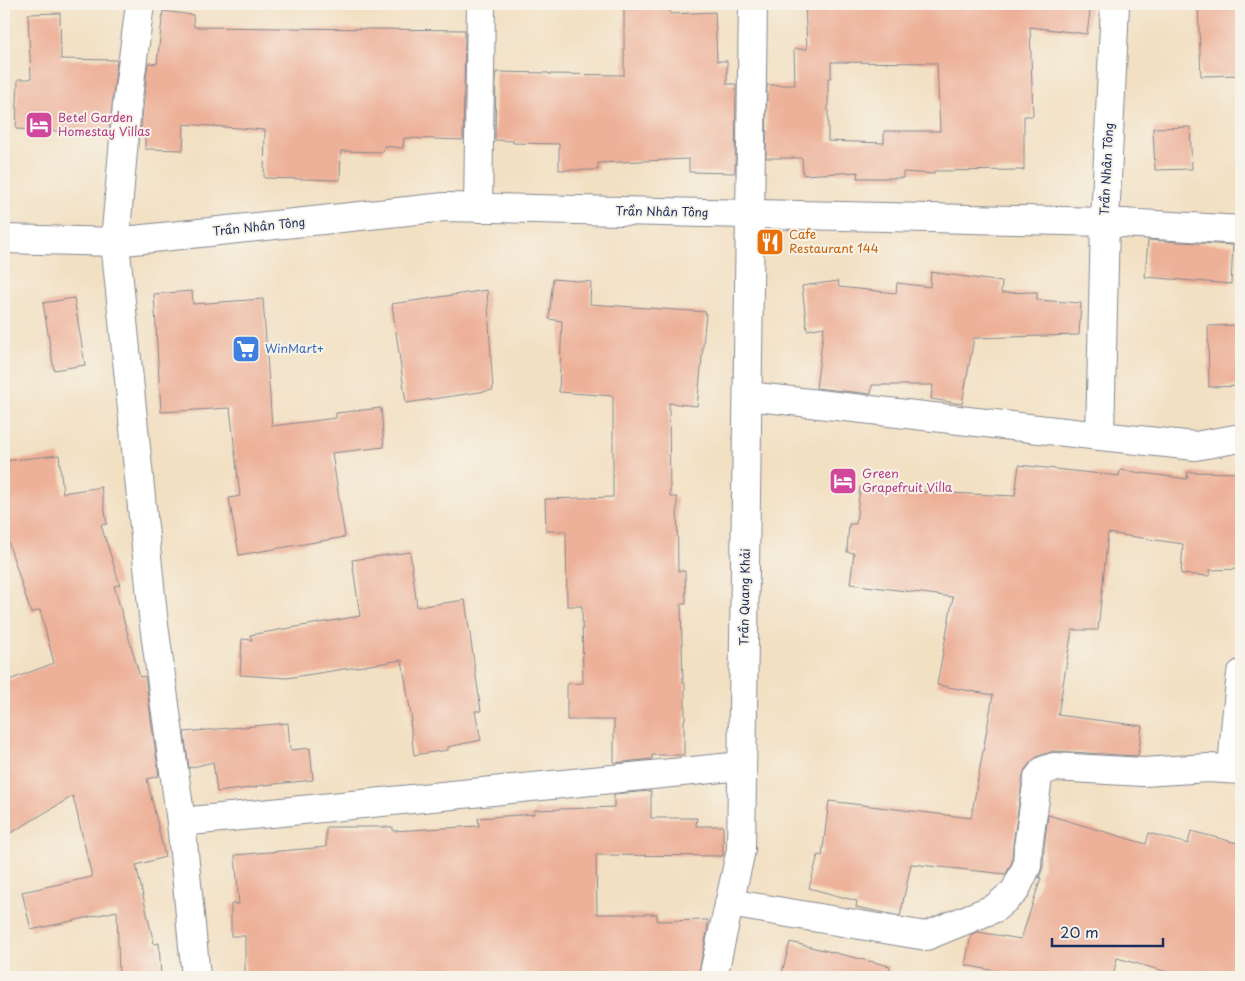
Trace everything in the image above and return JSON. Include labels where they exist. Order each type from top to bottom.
[{"type":"street","points":[[140,4],[127,105],[115,242],[154,625],[181,822],[196,977]]},
{"type":"street","points":[[478,208],[481,4]]},
{"type":"street","name":"Trần Quang Khải","points":[[713,977],[741,850],[753,4]]},
{"type":"street","name":"Trần Nhân Tông","points":[[4,239],[115,242],[445,207],[1105,222],[1115,4]]},
{"type":"street","points":[[1100,436],[1105,222],[1241,230]]},
{"type":"street","points":[[748,396],[1195,446],[1241,438]]},
{"type":"street","points":[[729,903],[926,936],[994,908],[1015,891],[1026,866],[1038,778],[1043,771],[1054,767],[1142,772],[1208,768],[1237,770],[1236,719],[1241,674]]},
{"type":"street","points":[[181,822],[742,766]]},
{"type":"building","points":[[624,4],[670,4],[670,14],[715,12],[717,61],[727,61],[727,84],[736,84],[735,173],[689,172],[689,159],[598,163],[598,170],[559,170],[559,144],[513,143],[513,141],[495,140],[496,72],[624,75]]},
{"type":"building","points":[[805,4],[1091,4],[1087,34],[1030,27],[1033,116],[1024,116],[1024,170],[934,171],[934,174],[903,172],[903,178],[857,178],[858,172],[803,175],[802,158],[766,158],[767,85],[795,85],[794,49],[807,49]],"holes":[[[831,62],[937,63],[940,131],[884,131],[884,143],[828,141],[828,78],[831,78]]]},
{"type":"building","points":[[1198,4],[1241,4],[1241,75],[1201,76]]},
{"type":"building","points":[[163,11],[193,15],[194,27],[465,30],[463,140],[404,138],[403,148],[384,146],[383,152],[341,151],[340,180],[264,178],[265,130],[184,124],[183,150],[145,149],[145,137],[140,136],[148,63],[157,64]]},
{"type":"building","points":[[60,13],[61,59],[117,60],[109,134],[16,129],[18,79],[31,79],[28,14]]},
{"type":"building","points":[[1190,127],[1192,169],[1155,170],[1153,128]]},
{"type":"building","points":[[1148,240],[1233,245],[1231,284],[1145,277]]},
{"type":"building","points":[[931,272],[1002,282],[1001,293],[1037,292],[1037,300],[1081,303],[1079,335],[974,338],[962,404],[931,399],[933,385],[872,385],[871,394],[816,388],[824,327],[807,330],[802,286],[838,281],[839,287],[896,293],[897,283],[930,287]]},
{"type":"building","points":[[553,279],[591,282],[590,304],[706,312],[697,406],[669,403],[670,497],[677,497],[678,571],[685,571],[686,604],[681,604],[683,683],[685,683],[684,755],[652,755],[652,759],[614,763],[614,720],[567,720],[567,684],[583,683],[582,606],[567,606],[566,531],[546,531],[545,499],[613,497],[613,396],[559,392],[562,321],[549,319]]},
{"type":"building","points":[[487,290],[493,390],[406,403],[392,304]]},
{"type":"building","points":[[192,291],[193,304],[263,299],[272,426],[336,418],[336,413],[381,408],[384,447],[332,453],[345,537],[239,555],[229,498],[240,496],[230,408],[161,412],[154,294]]},
{"type":"building","points":[[74,298],[85,365],[54,370],[43,303]]},
{"type":"building","points":[[1241,325],[1241,386],[1209,387],[1208,326]]},
{"type":"building","points":[[59,455],[63,493],[101,487],[107,524],[101,525],[120,585],[114,586],[140,677],[145,676],[159,776],[147,779],[165,857],[136,865],[154,944],[159,943],[161,977],[119,977],[117,911],[31,930],[22,892],[92,877],[73,796],[4,837],[4,682],[54,663],[40,610],[31,613],[4,529],[4,461]]},
{"type":"building","points":[[1019,465],[1119,476],[1120,470],[1187,479],[1188,472],[1241,473],[1241,569],[1210,570],[1210,576],[1181,574],[1183,544],[1108,533],[1098,630],[1072,630],[1058,715],[1142,726],[1138,756],[1054,751],[1038,756],[1031,762],[1025,769],[1023,776],[1012,862],[1006,874],[911,864],[900,916],[856,907],[857,901],[809,888],[818,855],[822,856],[829,801],[971,818],[993,695],[937,685],[953,597],[850,584],[854,553],[847,552],[849,524],[856,524],[860,487],[903,491],[1015,496]]},
{"type":"building","points":[[410,552],[417,607],[465,600],[481,711],[475,711],[481,740],[448,747],[448,750],[414,755],[410,721],[412,721],[402,660],[287,678],[240,675],[242,639],[252,640],[250,635],[360,616],[352,560]]},
{"type":"building","points":[[288,723],[290,750],[310,748],[313,780],[217,792],[213,762],[189,768],[184,732]]},
{"type":"building","points":[[651,791],[651,818],[697,818],[696,826],[723,826],[723,856],[596,855],[597,914],[657,914],[657,921],[708,920],[698,977],[245,977],[245,936],[231,936],[231,904],[239,904],[235,855],[326,847],[326,827],[393,827],[393,831],[479,826],[478,818],[534,814],[534,810],[614,807],[614,794]]},
{"type":"building","points":[[1048,815],[1146,844],[1149,833],[1188,844],[1191,831],[1241,844],[1241,977],[1185,977],[1117,958],[1113,977],[1032,977],[965,965],[971,935],[978,932],[1021,939],[1041,878],[1039,878],[1043,867]]},
{"type":"building","points":[[790,942],[890,966],[888,977],[800,977],[782,973]]},
{"type":"place","name":"Betel Garden Homestay Villas","points":[[39,125]]},
{"type":"place","name":"Cafe Restaurant 144","points":[[770,242]]},
{"type":"place","name":"WinMart+","points":[[246,349]]},
{"type":"place","name":"Green Grapefruit Villa","points":[[843,481]]}]
